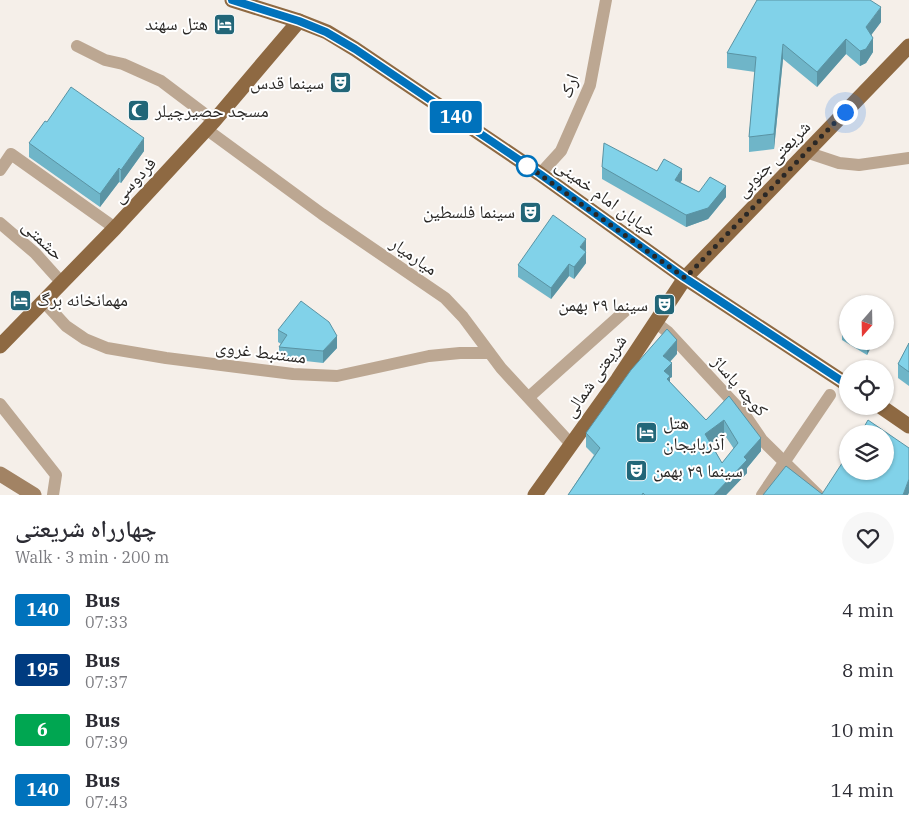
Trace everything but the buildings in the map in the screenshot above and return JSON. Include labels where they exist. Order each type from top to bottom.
[{"type":"main road","name":"خیابان امام خمینی","points":[[232,0],[299,21],[326,32],[355,49],[540,174],[685,278],[839,379]]},
{"type":"main road","name":"فردوسی","points":[[0,346],[115,228],[210,125],[299,21]]},
{"type":"main road","name":"شریعتی جنوبی","points":[[685,278],[909,46]]},
{"type":"main road","name":"شریعتی شمالی","points":[[535,495],[685,278]]},
{"type":"main road","points":[[893,415],[909,426]]},
{"type":"street","name":"ارک","points":[[540,174],[561,151],[590,85],[606,0]]},
{"type":"street","name":"میارمیار","points":[[77,46],[105,60],[123,64],[161,80],[210,125],[322,214],[444,298],[463,317],[500,368],[571,444]]},
{"type":"street","points":[[806,152],[839,163],[859,165],[909,158]]},
{"type":"street","points":[[0,170],[12,154],[115,228]]},
{"type":"street","name":"حشمتی","points":[[0,223],[35,253],[62,283]]},
{"type":"street","name":"مستنبط غروی","points":[[44,302],[66,326],[85,339],[107,348],[166,358],[293,374],[337,376],[430,356],[489,353]]},
{"type":"street","points":[[529,397],[625,311]]},
{"type":"street","name":"کوچه پاساژ","points":[[655,322],[668,332],[745,415],[762,440],[818,495]]},
{"type":"street","points":[[762,495],[830,395]]},
{"type":"street","points":[[0,404],[56,474],[53,495]]},
{"type":"street","points":[[0,474],[34,495]]},
{"type":"bus line","name":"140","points":[[232,0],[299,21],[326,32],[355,49],[540,174],[685,278],[839,379]]},
{"type":"place","name":"هتل سهند","points":[[224,24]]},
{"type":"place","name":"سینما قدس","points":[[340,83]]},
{"type":"place","name":"مسجد حصیرچیلر","points":[[139,111]]},
{"type":"place","name":"سینما فلسطین","points":[[531,212]]},
{"type":"place","name":"مهمانخانه برگ","points":[[21,300]]},
{"type":"place","name":"سینما ٢٩ بهمن","points":[[664,305]]},
{"type":"place","name":"هتل آذربایجان","points":[[647,433]]},
{"type":"place","name":"سینما ۲۹ بهمن","points":[[637,471]]},
{"type":"route","points":[[527,166],[525,164],[685,278],[845,112]]}]
